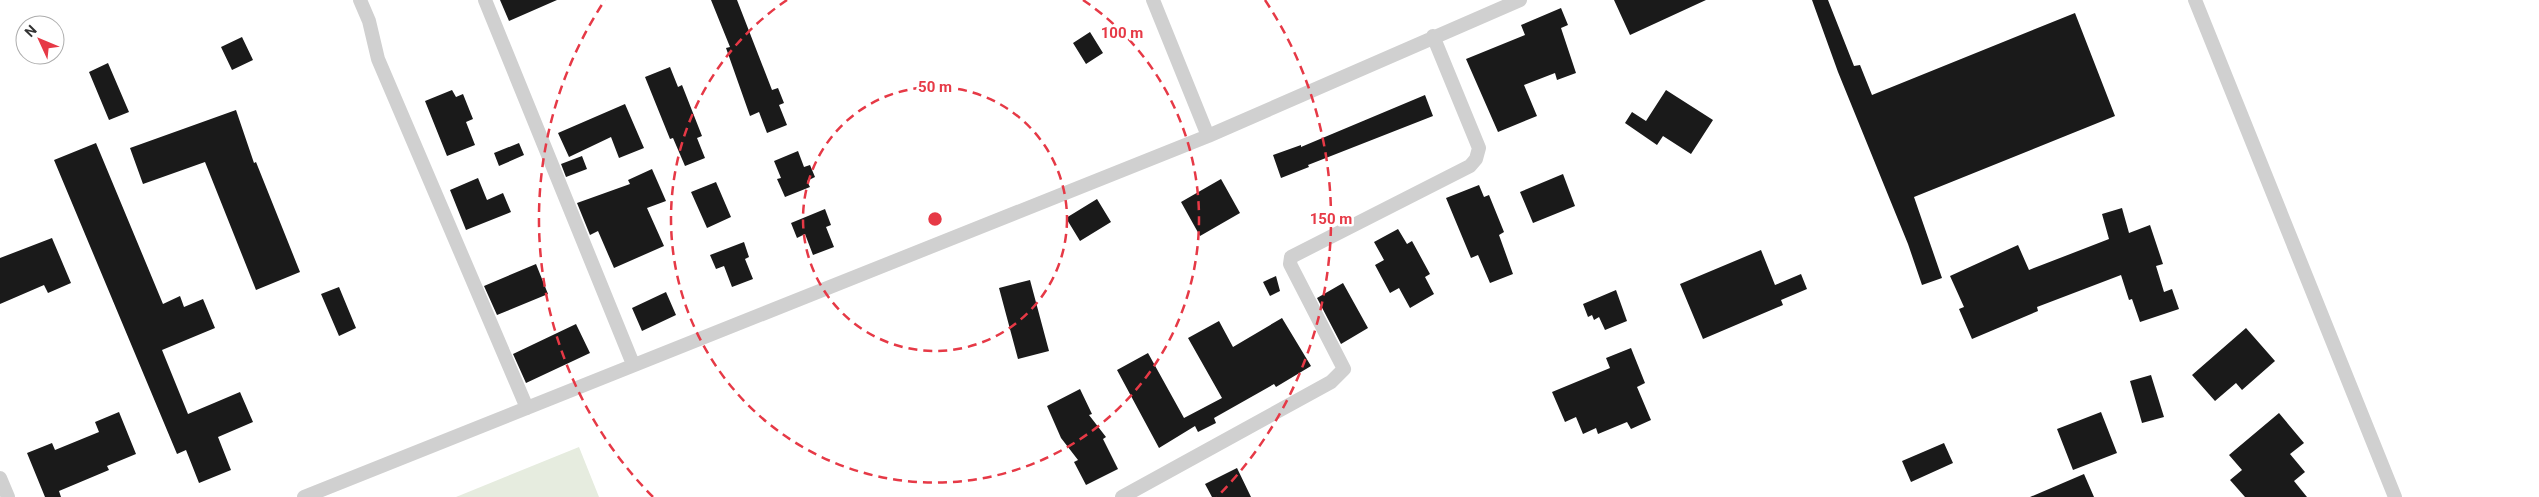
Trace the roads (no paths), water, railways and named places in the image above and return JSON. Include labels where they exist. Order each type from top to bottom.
[{"type":"street","points":[[360,0],[369,22],[378,59],[527,408]]},
{"type":"street","points":[[485,0],[633,364]]},
{"type":"street","points":[[1154,0],[1208,136]]},
{"type":"street","points":[[304,497],[633,364],[1208,136],[1433,36],[1520,0]]},
{"type":"street","points":[[2195,0],[2396,497]]},
{"type":"street","points":[[1122,497],[1331,382],[1344,369],[1290,264],[1291,257],[1470,166],[1476,159],[1479,148],[1433,36]]},
{"type":"street","points":[[0,478],[8,497]]}]
